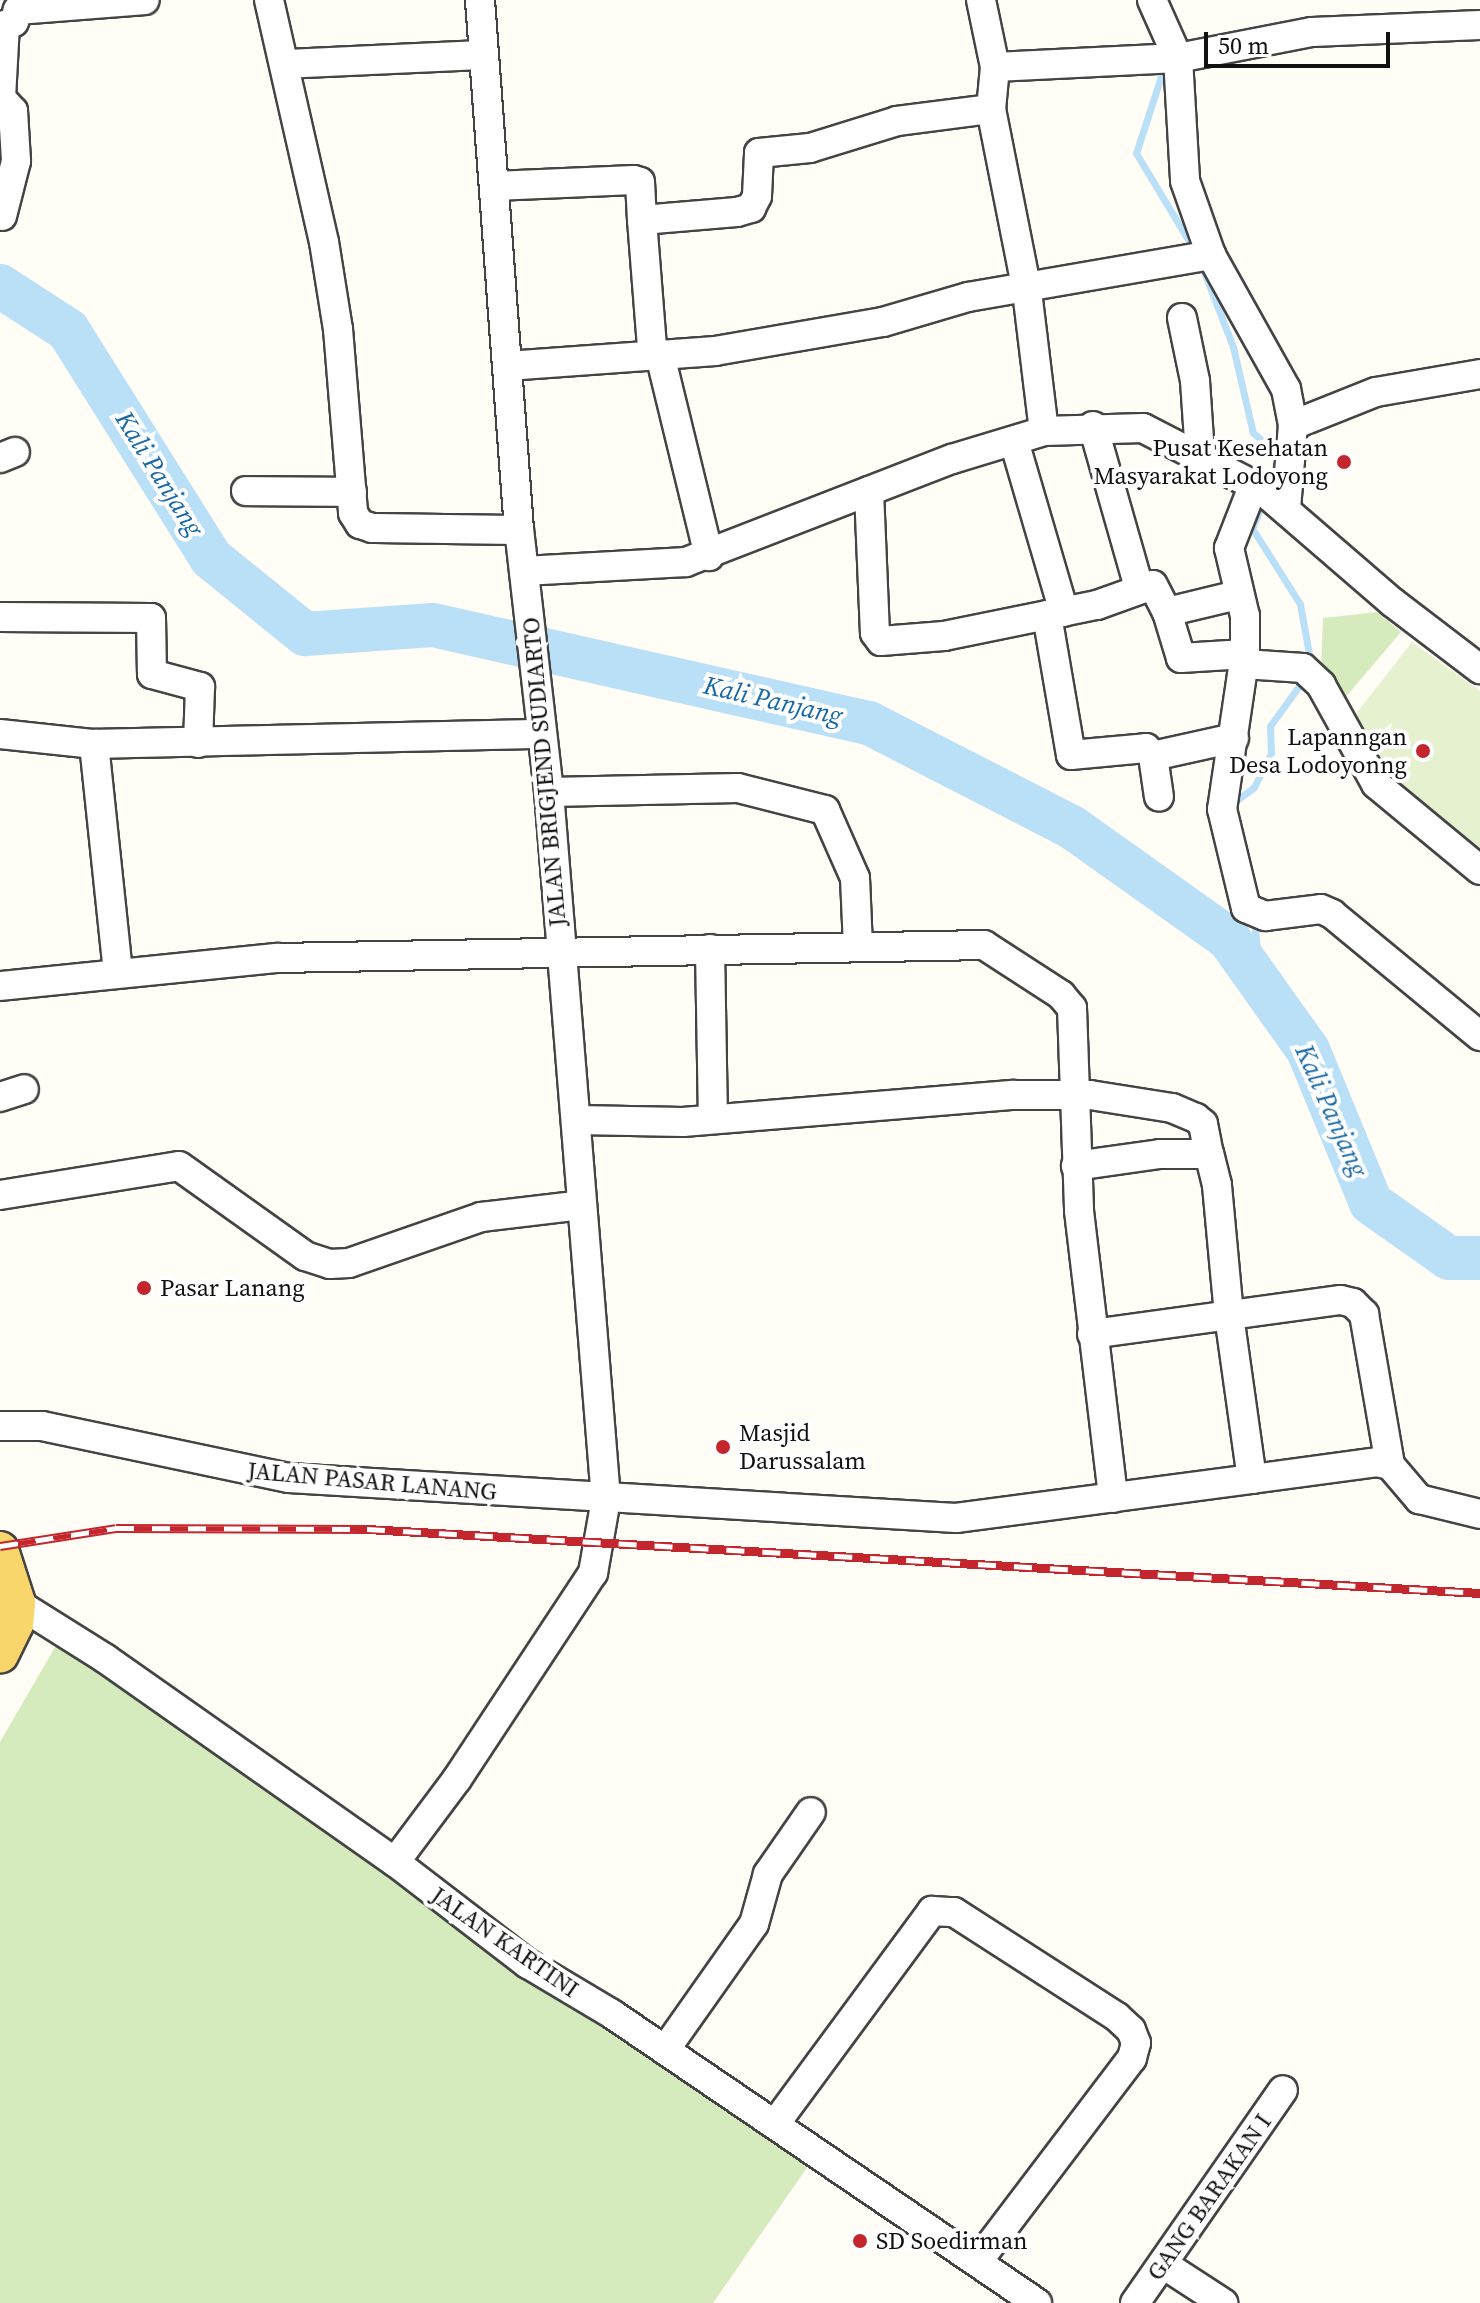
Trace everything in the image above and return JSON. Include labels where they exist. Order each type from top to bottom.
[{"type":"main road","points":[[0,1655],[15,1624],[17,1603],[1,1556]]},
{"type":"street","points":[[2,216],[16,161],[13,111],[1,98],[5,25],[14,22],[18,10],[145,0]]},
{"type":"street","points":[[269,0],[331,286],[353,513],[360,524],[372,528],[519,530]]},
{"type":"street","name":"JALAN BRIGJEND SUDIARTO","points":[[395,1862],[457,1779],[593,1573],[601,1543],[606,1499],[549,792],[519,530],[480,0]]},
{"type":"street","points":[[981,0],[995,67],[991,109],[1027,291],[1044,431]]},
{"type":"street","points":[[1152,0],[1178,58],[1185,181],[1211,255],[1245,324],[1279,370],[1293,425],[1269,495],[1229,548],[1245,659],[1222,809],[1246,908],[1265,916],[1321,909],[1332,914],[1480,1036]]},
{"type":"street","points":[[995,67],[1178,58],[1312,32],[1480,25]]},
{"type":"street","points":[[285,64],[484,55]]},
{"type":"street","points":[[642,220],[751,208],[759,153],[810,148],[897,121],[991,109]]},
{"type":"street","points":[[494,186],[640,182],[652,347],[661,359],[709,556]]},
{"type":"street","points":[[507,366],[661,359],[832,333],[968,297],[1027,291],[1211,255]]},
{"type":"street","points":[[1182,318],[1195,381],[1200,454]]},
{"type":"street","points":[[1293,425],[1376,392],[1480,374]]},
{"type":"street","points":[[1093,426],[1139,587]]},
{"type":"street","points":[[524,571],[709,556],[869,491],[1044,431],[1093,426],[1143,428],[1200,454],[1269,495],[1392,602],[1480,669]]},
{"type":"street","points":[[1014,441],[1056,614],[1071,755],[1146,748],[1153,756],[1159,797]]},
{"type":"street","points":[[246,491],[352,492]]},
{"type":"street","points":[[869,491],[875,633],[881,641],[944,636],[1056,614],[1097,605],[1139,587],[1153,585],[1167,612],[1181,658],[1245,659],[1312,676],[1376,784],[1480,870]]},
{"type":"street","points":[[1167,612],[1238,595]]},
{"type":"street","points":[[0,617],[151,618],[152,674],[200,687],[198,743]]},
{"type":"street","points":[[0,734],[94,744],[198,743],[541,721]]},
{"type":"street","points":[[1153,756],[1234,738]]},
{"type":"street","points":[[94,744],[118,971]]},
{"type":"street","points":[[549,792],[738,788],[825,810],[855,878],[858,946]]},
{"type":"street","points":[[0,986],[118,971],[277,958],[984,945],[1061,995],[1072,1008],[1076,1166],[1092,1334],[1113,1498]]},
{"type":"street","points":[[710,949],[713,1119]]},
{"type":"street","points":[[577,1120],[713,1119],[1072,1094],[1172,1108],[1196,1118],[1203,1124],[1217,1185],[1229,1315],[1252,1479]]},
{"type":"street","points":[[1076,1166],[1160,1154],[1209,1154]]},
{"type":"street","points":[[0,1195],[179,1166],[305,1256],[330,1264],[349,1263],[481,1217],[581,1205]]},
{"type":"street","points":[[1092,1334],[1341,1300],[1358,1307],[1390,1465],[1419,1499],[1435,1507],[1480,1514]]},
{"type":"street","name":"JALAN PASAR LANANG","points":[[0,1426],[42,1426],[289,1478],[956,1518],[1365,1461],[1390,1465]]},
{"type":"street","name":"JALAN KARTINI","points":[[17,1603],[106,1659],[395,1862],[528,1964],[665,2050],[1037,2303]]},
{"type":"street","points":[[665,2050],[754,1924],[768,1874],[811,1812]]},
{"type":"street","points":[[775,2124],[932,1911],[954,1912],[1117,2017],[1131,2030],[1136,2043],[1132,2058],[977,2262]]},
{"type":"street","name":"GANG BARAKAN I","points":[[1135,2303],[1283,2090]]},
{"type":"street","points":[[1163,2264],[1223,2303]]},
{"type":"green space","points":[[1377,612],[1401,632],[1339,705],[1321,670],[1323,618]]},
{"type":"green space","name":"Lapanngan Desa Lodoyonng","points":[[1412,642],[1480,691],[1480,856],[1384,779],[1348,724]]},
{"type":"green space","points":[[58,1642],[813,2159],[713,2303],[0,2303],[0,1742]]},
{"type":"waterway","points":[[1164,67],[1136,153],[1196,253]]},
{"type":"waterway","points":[[1201,264],[1233,347],[1253,433],[1279,454],[1269,488]]},
{"type":"waterway","name":"Kali Panjang","points":[[0,286],[68,330],[211,558],[305,634],[433,625],[869,723],[1073,828],[1229,939],[1308,1050],[1371,1203],[1449,1258],[1480,1258]]},
{"type":"waterway","points":[[1264,499],[1252,528],[1300,604],[1311,665]]},
{"type":"waterway","points":[[1233,803],[1254,787],[1271,753],[1270,726],[1304,679]]},
{"type":"waterway","points":[[1249,968],[1257,949],[1254,920]]},
{"type":"railway","points":[[0,1546],[116,1528],[367,1529],[1480,1593]]},
{"type":"place","name":"Pusat Kesehatan Masyarakat Lodoyong","points":[[1344,462]]},
{"type":"place","name":"Lapanngan Desa Lodoyonng","points":[[1423,751]]},
{"type":"place","name":"Pasar Lanang","points":[[144,1288]]},
{"type":"place","name":"Masjid Darussalam","points":[[723,1447]]},
{"type":"place","name":"SD Soedirman","points":[[860,2241]]}]
